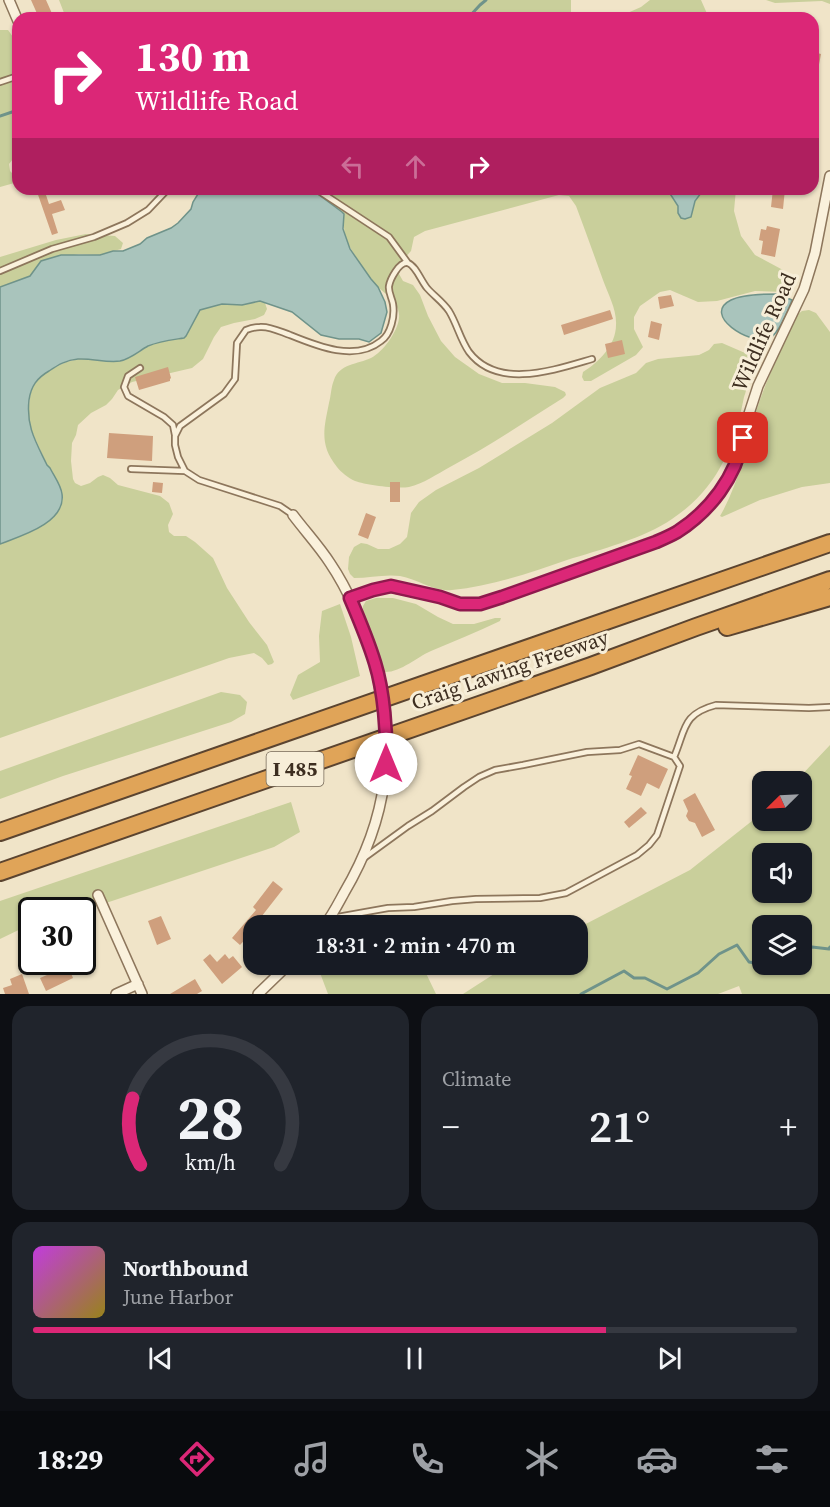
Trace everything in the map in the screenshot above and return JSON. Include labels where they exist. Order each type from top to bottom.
[{"type":"highway","name":"Craig Lawing Freeway","points":[[0,832],[830,543]]},
{"type":"highway","name":"Craig Lawing Freeway","points":[[0,872],[591,666],[830,580]]},
{"type":"highway","points":[[591,666],[830,597]]},
{"type":"street","name":"Wildlife Road","points":[[350,598],[391,586],[460,604],[480,604],[656,542],[676,533],[699,515],[720,492],[741,454],[746,423],[758,386],[804,289],[815,253],[830,176]]},
{"type":"street","points":[[293,515],[330,563],[350,598],[376,666],[384,713],[387,745],[382,801],[367,850],[331,915]]},
{"type":"street","points":[[99,895],[142,994]]},
{"type":"street","points":[[258,994],[278,975]]},
{"type":"street","points":[[116,994],[138,984]]},
{"type":"lane","points":[[0,272],[52,249],[127,224],[148,210],[162,195]]},
{"type":"lane","points":[[325,195],[389,237],[428,289],[445,305],[468,350],[480,364],[504,373],[529,373],[557,369],[592,359]]},
{"type":"lane","points":[[175,436],[180,426],[224,394],[236,379],[237,343],[246,330],[261,327],[341,351],[363,350],[380,342],[387,336],[393,316],[389,285],[398,268],[403,264],[408,264]]},
{"type":"lane","points":[[140,368],[128,376],[124,387],[128,396],[164,417],[172,425],[178,457],[185,471]]},
{"type":"lane","points":[[131,469],[185,471],[199,480],[280,506],[293,515]]},
{"type":"lane","points":[[674,757],[689,719],[697,712],[709,707],[716,705],[830,707]]},
{"type":"lane","points":[[358,915],[388,908],[466,900],[540,898],[566,893],[637,855],[649,845],[657,835],[680,766],[674,757],[639,744],[620,750],[587,752],[495,770],[464,787],[362,860]]},
{"type":"green space","points":[[59,0],[571,0],[571,12],[64,12]]},
{"type":"green space","points":[[650,0],[701,0],[706,12],[630,12]]},
{"type":"green space","points":[[766,0],[830,0],[830,4],[822,1],[775,3]]},
{"type":"green space","points":[[0,30],[8,30],[12,36],[12,160],[9,164],[12,184],[0,187]]},
{"type":"green space","points":[[318,195],[559,195],[425,231],[414,237],[411,251],[402,261],[399,274],[403,281],[413,285],[420,295],[441,341],[455,357],[479,374],[502,383],[555,387],[565,392],[566,395],[493,442],[419,484],[409,487],[390,487],[366,484],[347,477],[331,459],[325,444],[324,436],[332,386],[336,375],[344,368],[371,358],[380,351],[396,329],[399,312],[393,301],[369,278],[351,248],[346,239],[344,214]]},
{"type":"green space","points":[[559,195],[735,195],[734,211],[741,236],[755,255],[783,270],[792,279],[792,285],[784,292],[755,291],[717,301],[698,302],[670,290],[660,292],[640,306],[634,317],[634,329],[643,347],[636,355],[591,381],[584,381],[583,372],[595,363],[610,346],[615,332],[616,319],[612,302],[576,206],[569,196]]},
{"type":"green space","points":[[86,234],[115,236],[123,243],[121,249],[100,255],[79,254],[42,261],[30,276],[0,287],[0,257],[56,240]]},
{"type":"green space","points":[[260,301],[265,303],[267,309],[264,315],[221,327],[203,359],[192,368],[132,382],[118,390],[106,405],[91,413],[78,425],[72,443],[71,461],[73,479],[81,486],[103,475],[118,485],[160,496],[169,503],[173,514],[168,525],[169,532],[174,536],[186,536],[213,558],[227,588],[267,645],[274,662],[268,665],[254,653],[229,658],[0,738],[0,544],[35,530],[54,517],[50,468],[30,427],[28,413],[34,383],[44,373],[66,362],[79,359],[108,361],[138,353],[160,341],[184,338],[200,310],[222,304],[242,305]]},
{"type":"green space","points":[[809,310],[816,313],[830,332],[830,483],[802,487],[760,500],[722,517],[720,516],[737,478],[756,412],[770,375],[797,315]]},
{"type":"green space","points":[[722,343],[757,359],[735,433],[729,450],[712,481],[688,507],[661,526],[621,543],[539,570],[467,588],[445,590],[400,576],[354,578],[350,574],[349,557],[354,547],[361,543],[378,549],[389,549],[400,544],[407,537],[411,513],[419,502],[552,423],[600,388],[636,373],[646,363],[658,359],[699,355],[709,350],[714,344]]},
{"type":"green space","points":[[376,598],[393,598],[416,604],[453,624],[474,624],[501,618],[500,621],[431,651],[396,670],[384,672],[362,618],[366,601]]},
{"type":"green space","points":[[340,604],[360,676],[293,700],[290,695],[298,675],[320,662],[319,636],[322,611]]},
{"type":"green space","points":[[221,692],[240,695],[247,702],[245,714],[231,722],[63,776],[0,799],[0,771]]},
{"type":"green space","points":[[830,745],[830,994],[742,994],[739,986],[718,994],[463,994],[492,975],[588,975],[588,923],[690,870],[752,821],[752,831],[812,831],[812,771],[805,771]]},
{"type":"green space","points":[[291,802],[300,832],[274,847],[96,906],[96,897],[18,897],[18,930],[0,939],[0,901]]},
{"type":"green space","points":[[321,975],[427,975],[436,994],[328,994]]},
{"type":"water","points":[[197,195],[319,195],[344,214],[343,229],[350,249],[378,287],[385,302],[387,312],[381,333],[369,342],[359,339],[339,339],[321,335],[292,312],[260,301],[242,305],[222,304],[200,310],[184,338],[152,344],[120,361],[78,359],[59,365],[35,383],[31,391],[28,410],[30,426],[36,441],[60,487],[61,504],[57,513],[40,527],[0,544],[0,287],[30,276],[41,261],[61,255],[100,255],[123,251],[140,244],[147,238],[178,223],[191,209]]},
{"type":"water","points":[[671,195],[700,195],[695,201],[691,217],[681,218],[678,206]]},
{"type":"water","points":[[777,294],[792,300],[786,316],[772,337],[760,340],[750,338],[725,321],[722,313],[723,306],[731,300],[754,295]]},
{"type":"building","points":[[31,0],[46,0],[51,12],[36,12]]},
{"type":"building","points":[[38,195],[46,195],[49,204],[61,200],[65,210],[52,214],[58,233],[52,235]]},
{"type":"building","points":[[772,195],[784,195],[783,209],[771,207]]},
{"type":"building","points":[[767,226],[780,229],[775,257],[761,254],[763,241],[759,240],[761,229],[766,230]]},
{"type":"building","points":[[671,295],[674,306],[660,309],[658,297]]},
{"type":"building","points":[[610,310],[613,319],[564,335],[561,325]]},
{"type":"building","points":[[651,321],[662,324],[659,340],[648,337]]},
{"type":"building","points":[[622,340],[625,354],[608,358],[605,344]]},
{"type":"building","points":[[168,367],[170,381],[139,390],[135,377]]},
{"type":"building","points":[[109,433],[153,436],[152,461],[107,458]]},
{"type":"building","points":[[153,482],[163,483],[162,493],[152,492]]},
{"type":"building","points":[[390,482],[400,482],[400,502],[390,502]]},
{"type":"building","points":[[366,513],[376,517],[368,539],[358,535]]},
{"type":"building","points":[[638,755],[668,769],[659,789],[647,783],[641,796],[626,789],[632,776],[629,775]]},
{"type":"building","points":[[695,793],[715,830],[702,837],[695,823],[689,821],[686,816],[688,811],[683,800]]},
{"type":"building","points":[[641,807],[647,813],[629,828],[624,822]]},
{"type":"building","points":[[273,881],[283,889],[263,915],[252,915],[256,910],[253,907]]},
{"type":"building","points":[[161,916],[171,939],[157,945],[148,921]]},
{"type":"building","points":[[243,925],[243,942],[240,945],[232,938]]},
{"type":"building","points":[[210,954],[217,962],[225,954],[229,959],[233,956],[242,967],[222,984],[203,960]]},
{"type":"building","points":[[22,975],[29,994],[5,994],[3,988],[12,985],[10,979]]},
{"type":"building","points":[[47,975],[72,975],[73,978],[46,991],[40,978]]},
{"type":"building","points":[[195,979],[202,991],[197,994],[170,994]]},
{"type":"waterway","points":[[474,12],[486,0]]},
{"type":"waterway","points":[[0,116],[12,112]]},
{"type":"waterway","points":[[581,994],[624,971],[634,978],[645,978],[667,989],[698,973],[719,954],[737,945],[749,962],[752,962]]},
{"type":"waterway","points":[[812,947],[829,949],[830,947]]},
{"type":"route","points":[[386,764],[384,713],[376,666],[350,598],[391,586],[460,604],[480,604],[656,542],[676,533],[699,515],[720,492],[741,454],[743,438]]}]
